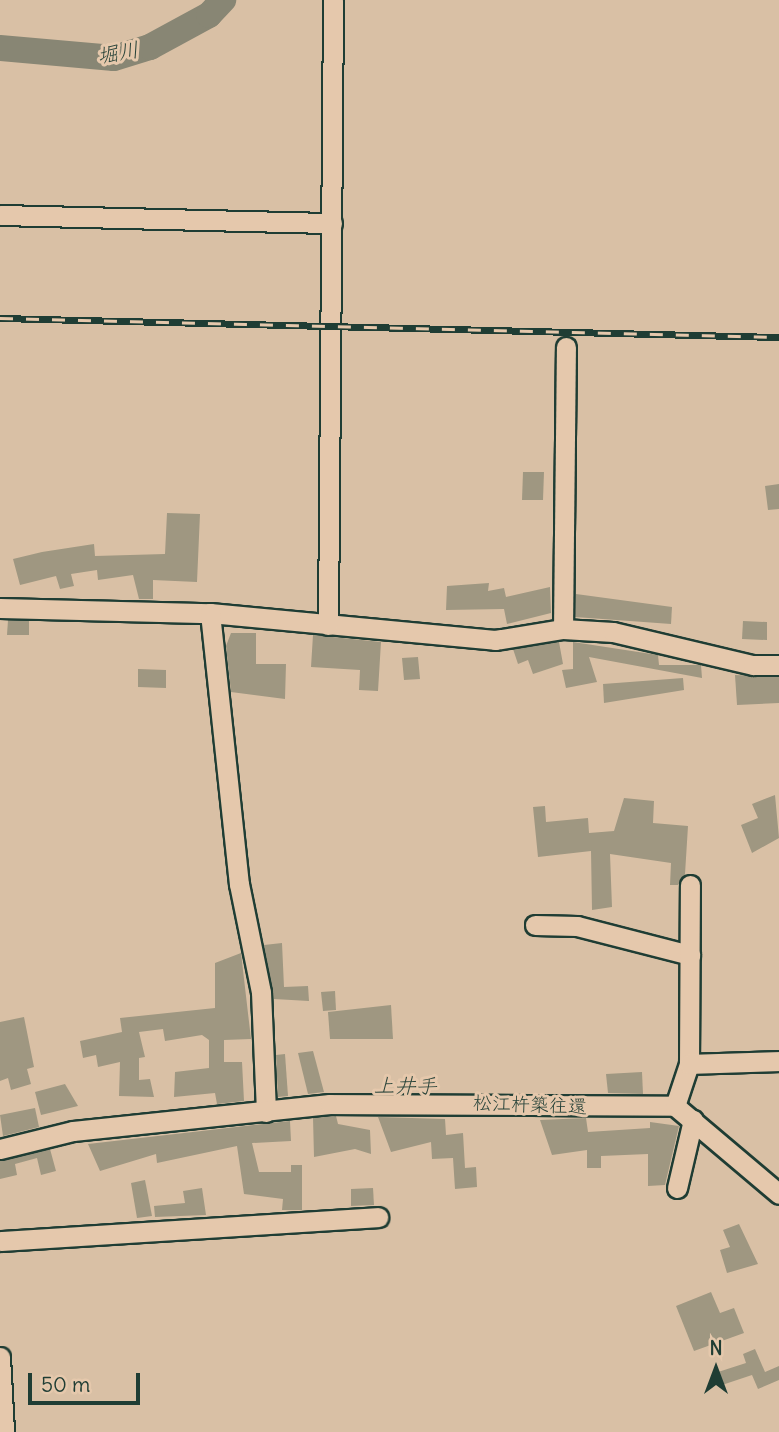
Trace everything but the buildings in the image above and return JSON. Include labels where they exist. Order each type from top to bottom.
[{"type":"street","points":[[328,625],[333,0]]},
{"type":"street","points":[[0,215],[331,223]]},
{"type":"street","points":[[563,629],[566,348]]},
{"type":"street","points":[[0,608],[210,612],[495,640],[563,629],[613,632],[753,665],[779,665]]},
{"type":"street","points":[[210,612],[239,884],[261,992],[267,1112]]},
{"type":"street","points":[[690,884],[689,1064],[675,1106],[779,1195]]},
{"type":"street","points":[[534,925],[577,926],[690,955]]},
{"type":"street","points":[[689,1064],[779,1061]]},
{"type":"street","name":"松江杵築往還","points":[[0,1149],[74,1131],[370,1101],[675,1106]]},
{"type":"street","points":[[677,1188],[693,1120]]},
{"type":"street","points":[[0,1241],[378,1217]]},
{"type":"street","points":[[0,1357],[4,1432]]},
{"type":"waterway","name":"堀川","points":[[0,48],[114,58],[150,47],[209,15],[223,0]]},
{"type":"railway","points":[[0,318],[779,337]]},
{"type":"water label","name":"上井手","points":[[405,1086]]}]
